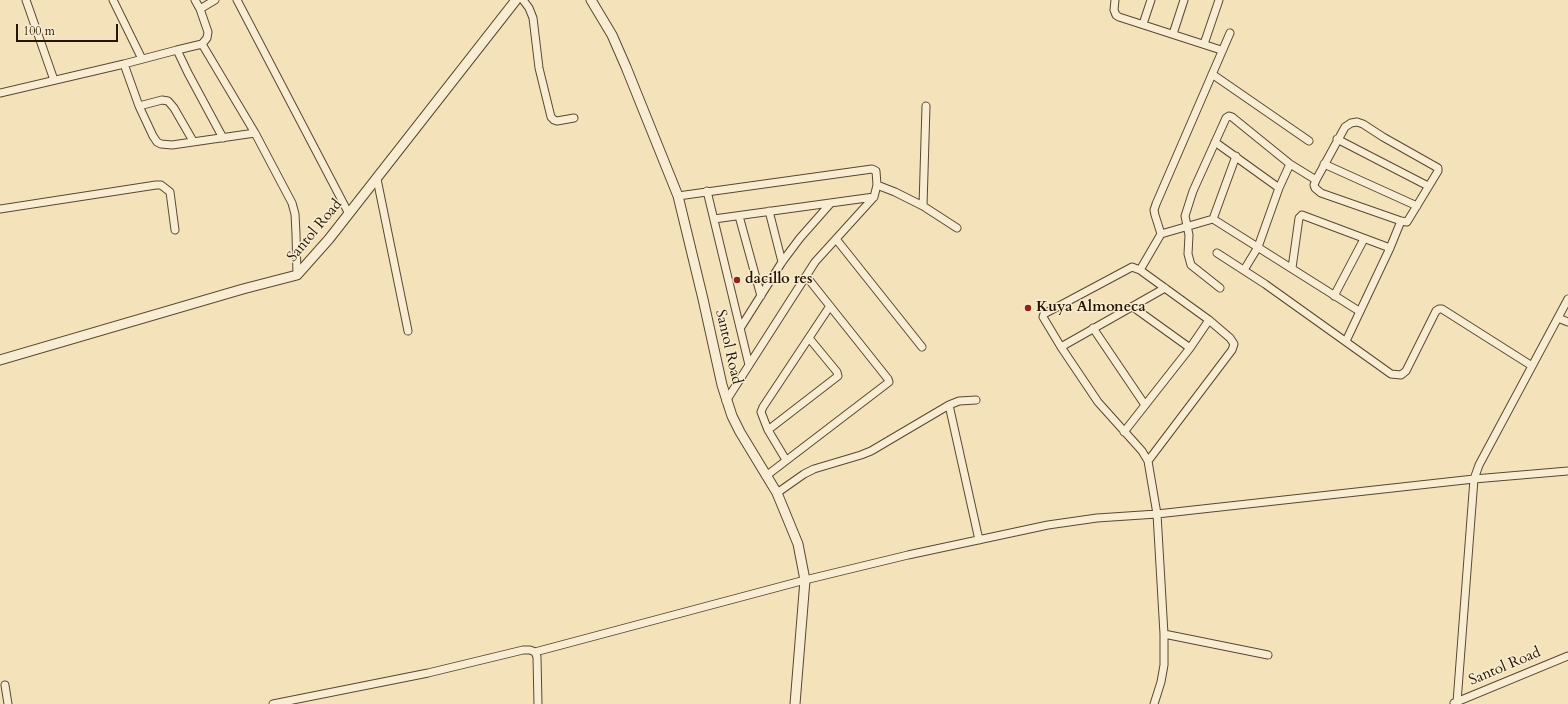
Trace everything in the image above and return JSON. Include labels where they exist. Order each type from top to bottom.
[{"type":"street","points":[[26,0],[54,80]]},
{"type":"street","points":[[113,0],[142,59]]},
{"type":"street","points":[[0,93],[202,44],[208,32],[200,9],[195,0]]},
{"type":"street","points":[[200,9],[215,0]]},
{"type":"street","points":[[237,0],[349,214]]},
{"type":"street","name":"Santol Road","points":[[0,360],[296,275],[316,255],[377,179],[516,0]]},
{"type":"street","points":[[523,0],[529,8],[533,18],[539,68],[552,117],[557,121],[574,118]]},
{"type":"street","name":"Santol Road","points":[[591,0],[612,35],[678,196],[726,402],[740,432],[777,493],[798,544],[805,580],[795,704]]},
{"type":"street","points":[[1115,0],[1114,10],[1116,15],[1221,50]]},
{"type":"street","points":[[1143,24],[1151,0]]},
{"type":"street","points":[[1173,34],[1184,0]]},
{"type":"street","points":[[1204,44],[1219,0]]},
{"type":"street","points":[[1161,234],[1154,210],[1221,50],[1230,32]]},
{"type":"street","points":[[202,44],[255,133],[292,203],[295,214],[296,275]]},
{"type":"street","points":[[177,50],[188,74],[223,138]]},
{"type":"street","points":[[124,64],[139,106],[157,142],[172,145],[255,133]]},
{"type":"street","points":[[1212,74],[1309,141]]},
{"type":"street","points":[[139,106],[162,100],[168,101],[174,108],[193,141]]},
{"type":"street","points":[[923,206],[926,106]]},
{"type":"street","points":[[1220,288],[1191,265],[1188,254],[1189,235],[1186,216],[1193,190],[1226,118],[1229,116],[1290,164],[1316,180]]},
{"type":"street","points":[[1357,122],[1437,167],[1438,171],[1409,220],[1405,222],[1401,221],[1317,191],[1314,185],[1337,140],[1345,127],[1351,123],[1357,122]]},
{"type":"street","points":[[1337,140],[1428,186]]},
{"type":"street","points":[[1215,142],[1279,188]]},
{"type":"street","points":[[1213,219],[1236,156]]},
{"type":"street","points":[[1244,270],[1258,247],[1279,188],[1290,164]]},
{"type":"street","points":[[1324,164],[1417,206]]},
{"type":"street","points":[[678,196],[872,169],[876,171],[877,185],[874,197],[824,252],[806,276],[726,402]]},
{"type":"street","points":[[377,179],[408,331]]},
{"type":"street","points":[[0,209],[162,185],[170,192],[175,230]]},
{"type":"street","points":[[877,185],[923,206],[957,228]]},
{"type":"street","points":[[707,191],[749,365]]},
{"type":"street","points":[[714,219],[874,197]]},
{"type":"street","points":[[740,327],[782,262],[800,238],[830,204]]},
{"type":"street","points":[[769,211],[782,262]]},
{"type":"street","points":[[1292,268],[1299,218],[1302,215],[1390,248]]},
{"type":"street","points":[[739,216],[761,296]]},
{"type":"street","points":[[1140,270],[1161,234],[1213,219],[1359,312]]},
{"type":"street","points":[[1346,341],[1390,248],[1401,221]]},
{"type":"street","points":[[836,239],[922,347]]},
{"type":"street","points":[[1334,296],[1364,239]]},
{"type":"street","points":[[1217,253],[1244,270],[1391,374],[1401,375],[1406,371],[1436,311],[1442,309],[1532,366]]},
{"type":"street","points":[[1148,461],[1234,347],[1234,342],[1209,320],[1135,267],[1128,268],[1044,314],[1043,317],[1098,402],[1142,451],[1148,461],[1157,514],[1164,634],[1164,665],[1161,682],[1154,704]]},
{"type":"street","points":[[766,476],[889,382],[806,276]]},
{"type":"street","points":[[1061,347],[1165,288]]},
{"type":"street","points":[[1455,703],[1474,479],[1479,465],[1568,299]]},
{"type":"street","points":[[786,460],[768,430],[761,412],[830,306]]},
{"type":"street","points":[[1133,307],[1190,348]]},
{"type":"street","points":[[1558,318],[1568,322]]},
{"type":"street","points":[[1124,432],[1190,348],[1209,320]]},
{"type":"street","points":[[1093,328],[1145,405]]},
{"type":"street","points":[[768,430],[838,376],[837,372],[810,338]]},
{"type":"street","points":[[777,493],[804,474],[814,469],[871,451],[949,404],[959,401],[976,400]]},
{"type":"street","points":[[949,404],[979,540]]},
{"type":"street","points":[[273,704],[428,673],[523,650],[535,652],[908,554],[1048,526],[1096,518],[1157,514],[1474,479],[1568,471]]},
{"type":"street","points":[[1164,634],[1268,655]]},
{"type":"street","points":[[535,652],[537,657],[538,704]]},
{"type":"street","name":"Santol Road","points":[[1455,703],[1568,656]]},
{"type":"street","points":[[5,685],[8,704]]},
{"type":"place","name":"dacillo res","points":[[737,280]]},
{"type":"place","name":"Kuya Almoneca","points":[[1028,308]]}]
